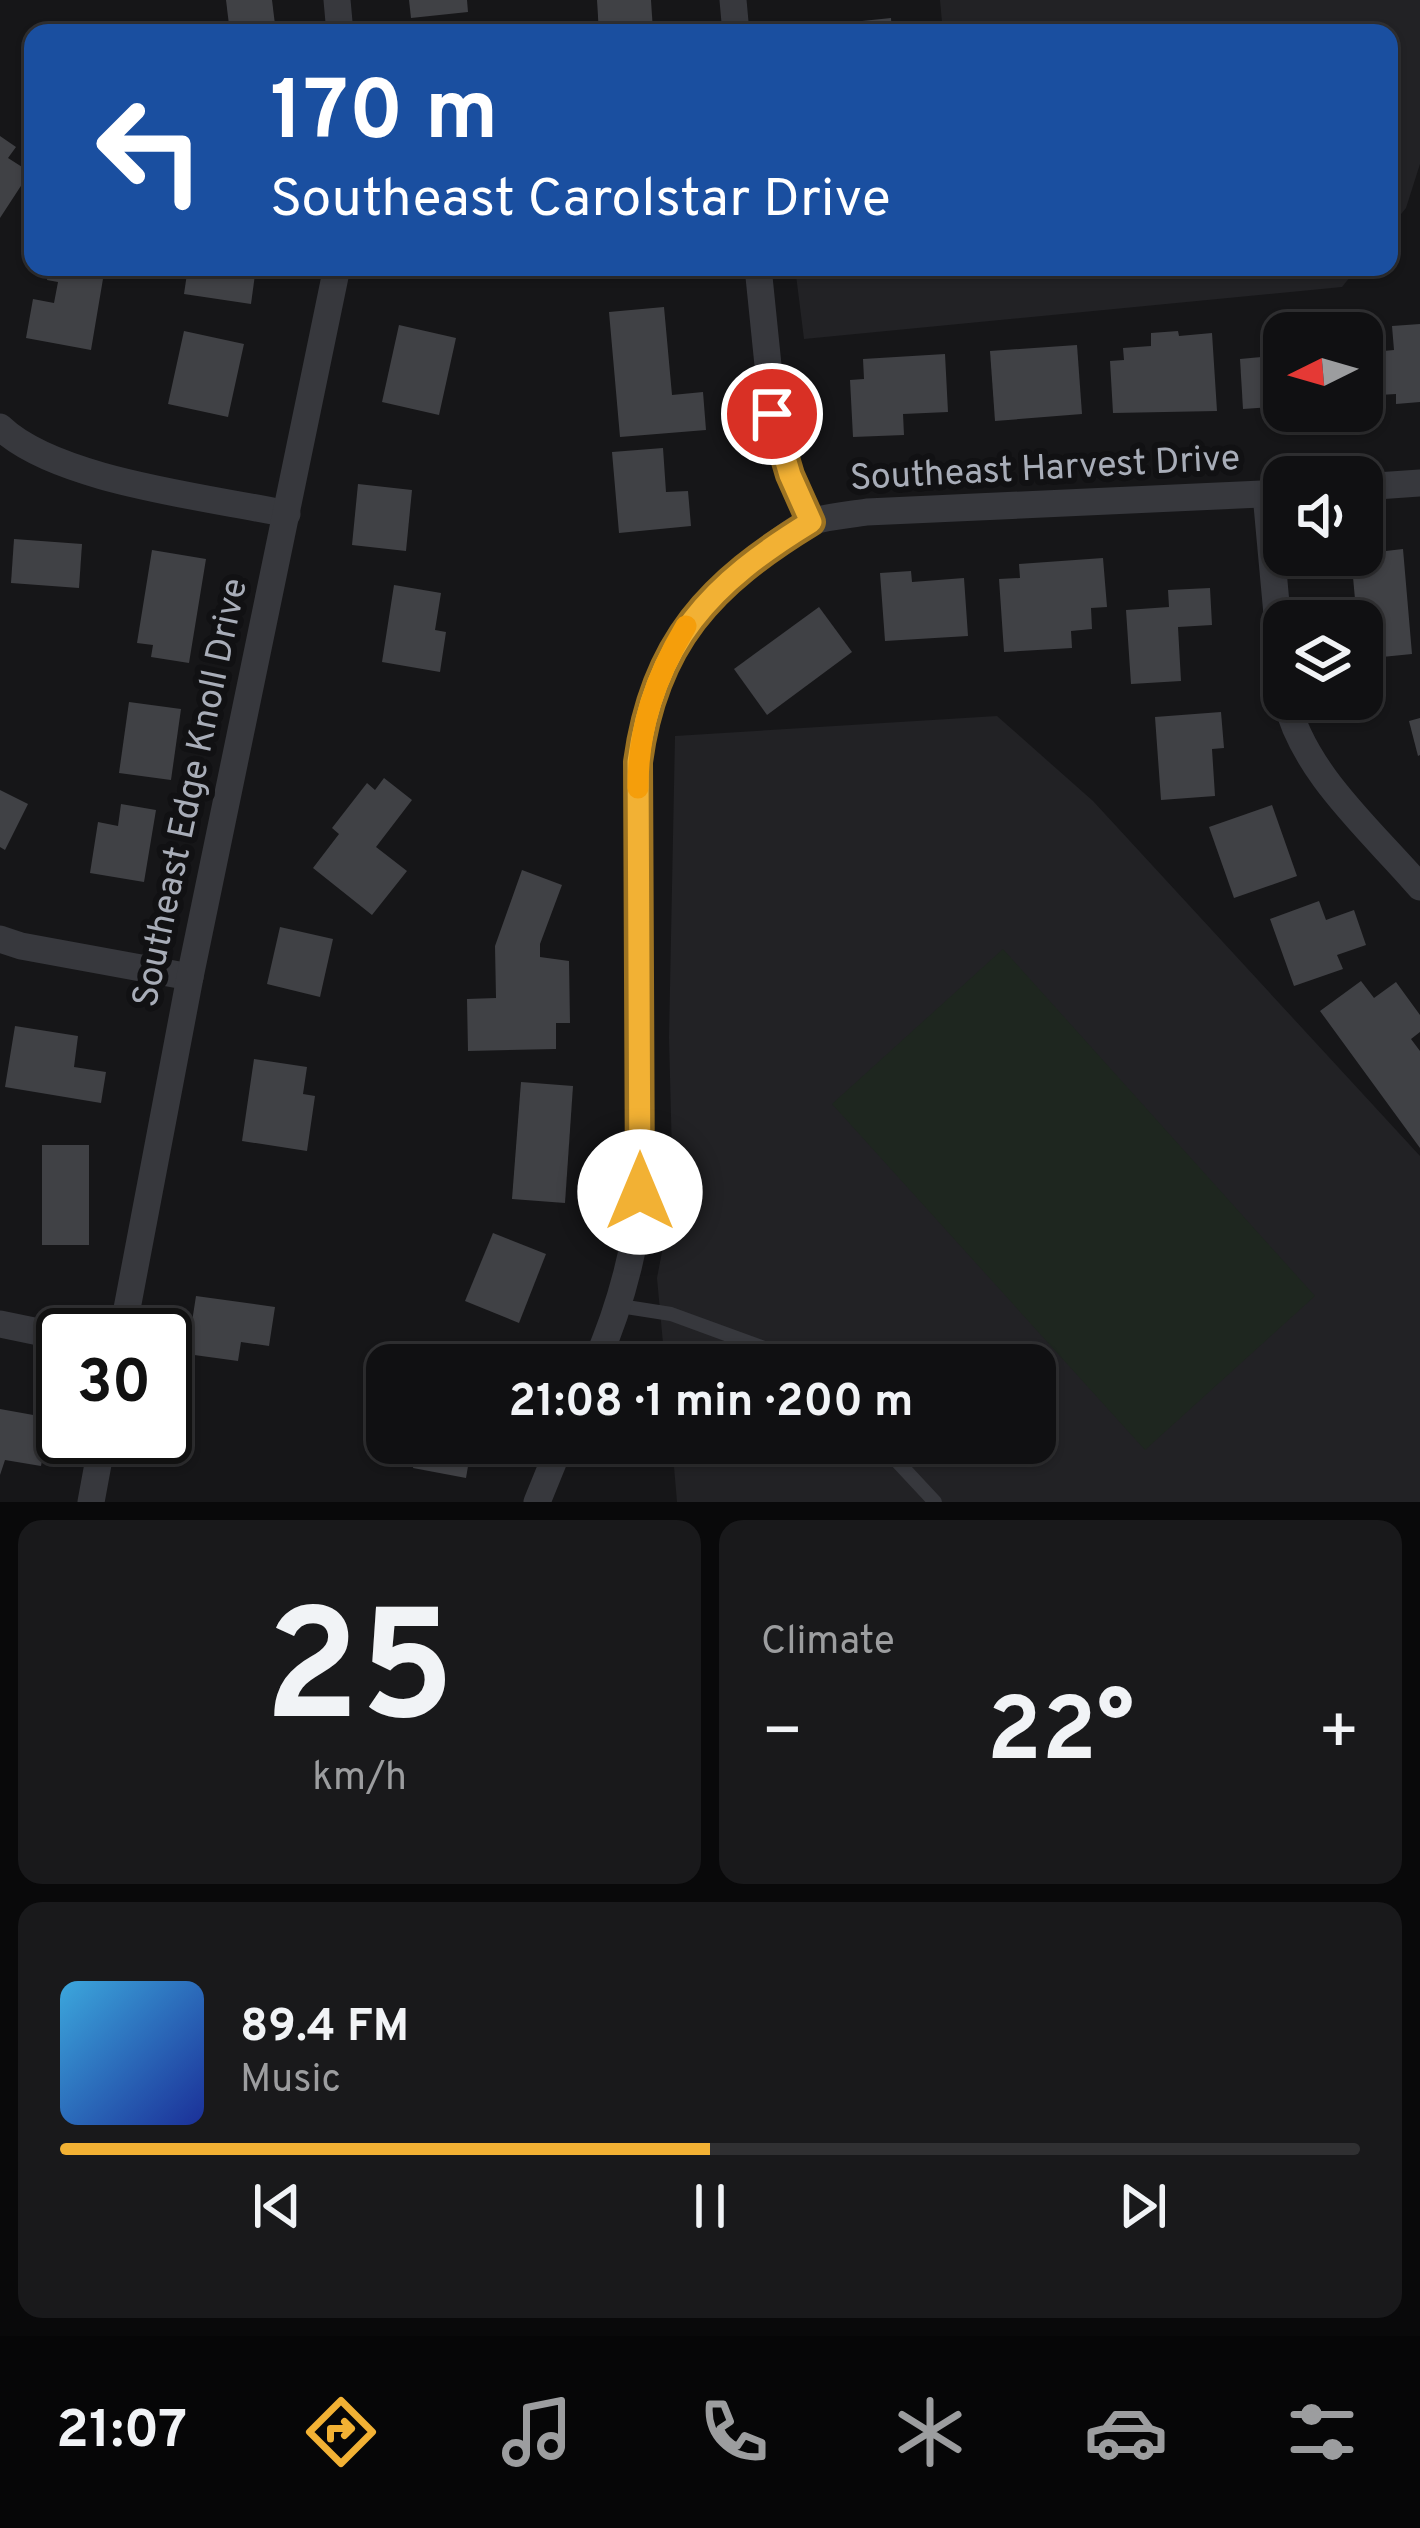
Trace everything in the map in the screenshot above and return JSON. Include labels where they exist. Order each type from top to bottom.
[{"type":"street","name":"Southeast Edge Knoll Drive","points":[[127,1308],[190,977],[335,276]]},
{"type":"street","points":[[604,1344],[620,1306],[636,1241],[640,1192],[638,762],[644,722],[655,684],[689,621],[741,570],[811,522],[790,475],[772,414],[759,276]]},
{"type":"street","points":[[0,427],[15,442],[68,468],[287,514]]},
{"type":"street","points":[[1383,486],[1420,483]]},
{"type":"street","name":"Southeast Harvest Drive","points":[[811,522],[867,512],[1263,495]]},
{"type":"street","points":[[1291,720],[1310,759],[1420,887]]},
{"type":"street","points":[[0,939],[190,977]]},
{"type":"street","points":[[0,1324],[36,1331]]},
{"type":"street","points":[[91,1502],[98,1464]]},
{"type":"street","points":[[537,1502],[552,1464]]},
{"type":"lane","points":[[620,1306],[671,1314],[753,1344]]},
{"type":"lane","points":[[900,1464],[935,1502]]},
{"type":"shaded area","points":[[940,0],[1420,0],[1420,164],[1406,208],[1398,218],[1398,24],[942,24]]},
{"type":"shaded area","points":[[796,276],[1351,276],[1342,287],[804,339]]},
{"type":"shaded area","points":[[997,716],[1093,801],[1420,1156],[1420,1502],[677,1502],[674,1464],[1056,1464],[1056,1344],[663,1344],[657,1278],[673,1194],[669,1038],[675,736]]},
{"type":"shaded area","points":[[1003,949],[1315,1296],[1145,1450],[1056,1352],[1056,1344],[1049,1344],[832,1104]]},
{"type":"building","points":[[226,0],[272,0],[275,24],[229,24]]},
{"type":"building","points":[[409,0],[467,0],[468,12],[411,18]]},
{"type":"building","points":[[597,0],[651,0],[653,24],[598,24]]},
{"type":"building","points":[[891,18],[891,24],[833,24]]},
{"type":"building","points":[[0,136],[16,147],[8,158],[24,168],[24,181],[0,218]]},
{"type":"building","points":[[48,276],[103,276],[91,350],[26,338],[33,299],[54,303],[58,282],[47,280]]},
{"type":"building","points":[[187,276],[255,276],[251,304],[184,294]]},
{"type":"building","points":[[664,307],[672,395],[703,392],[706,430],[620,437],[609,312]]},
{"type":"building","points":[[1420,324],[1420,402],[1396,404],[1396,394],[1383,395],[1383,351],[1394,350],[1392,326]]},
{"type":"building","points":[[399,325],[456,338],[439,415],[382,402]]},
{"type":"building","points":[[184,331],[244,344],[228,417],[168,404]]},
{"type":"building","points":[[1178,331],[1179,336],[1212,333],[1217,411],[1113,413],[1110,361],[1124,360],[1123,348],[1151,346],[1151,333]]},
{"type":"building","points":[[1077,345],[1082,414],[995,421],[990,351]]},
{"type":"building","points":[[945,354],[948,412],[903,414],[904,435],[853,437],[850,380],[864,379],[863,359]]},
{"type":"building","points":[[1263,357],[1263,408],[1243,409],[1240,359]]},
{"type":"building","points":[[663,448],[666,492],[688,491],[691,526],[619,533],[612,452]]},
{"type":"building","points":[[358,484],[412,490],[406,551],[352,545]]},
{"type":"building","points":[[14,539],[82,544],[79,588],[11,583]]},
{"type":"building","points":[[1403,549],[1412,654],[1383,657],[1383,600],[1355,600],[1353,576],[1383,576],[1383,551]]},
{"type":"building","points":[[152,550],[206,559],[189,663],[151,657],[153,645],[137,643]]},
{"type":"building","points":[[1103,558],[1107,607],[1091,608],[1092,629],[1071,631],[1072,648],[1004,652],[999,579],[1020,578],[1019,564]]},
{"type":"building","points":[[911,571],[912,582],[964,578],[968,636],[885,641],[880,573]]},
{"type":"building","points":[[394,585],[441,593],[435,630],[446,632],[440,672],[382,662]]},
{"type":"building","points":[[1210,588],[1212,625],[1178,627],[1181,681],[1131,684],[1126,610],[1169,607],[1168,590]]},
{"type":"building","points":[[819,607],[852,652],[767,715],[734,669]]},
{"type":"building","points":[[129,702],[181,709],[171,780],[119,773]]},
{"type":"building","points":[[1221,712],[1224,748],[1212,749],[1215,796],[1161,800],[1155,717]]},
{"type":"building","points":[[1420,718],[1420,755],[1418,756],[1409,721]]},
{"type":"building","points":[[384,778],[412,800],[376,847],[407,871],[372,915],[313,868],[339,834],[332,828],[367,783],[375,790]]},
{"type":"building","points":[[0,790],[28,804],[5,850],[0,847]]},
{"type":"building","points":[[121,804],[156,810],[144,882],[90,873],[98,822],[118,826]]},
{"type":"building","points":[[1272,805],[1297,876],[1234,898],[1209,827]]},
{"type":"building","points":[[522,870],[562,885],[540,944],[540,957],[569,961],[570,1023],[556,1023],[556,1049],[468,1051],[467,999],[496,998],[495,946]]},
{"type":"building","points":[[1319,901],[1326,920],[1354,910],[1366,945],[1337,955],[1343,969],[1294,986],[1270,919]]},
{"type":"building","points":[[280,927],[333,939],[320,997],[267,984]]},
{"type":"building","points":[[1361,981],[1374,998],[1396,982],[1420,1015],[1420,1032],[1411,1039],[1420,1051],[1420,1148],[1320,1011]]},
{"type":"building","points":[[15,1026],[78,1036],[74,1067],[106,1072],[101,1103],[5,1087]]},
{"type":"building","points":[[254,1059],[307,1067],[303,1094],[315,1096],[307,1151],[242,1141]]},
{"type":"building","points":[[521,1082],[573,1086],[565,1203],[512,1199]]},
{"type":"building","points":[[42,1145],[89,1145],[89,1245],[42,1245]]},
{"type":"building","points":[[493,1233],[546,1254],[519,1323],[465,1301]]},
{"type":"building","points":[[196,1296],[275,1307],[269,1346],[241,1342],[238,1361],[192,1355]]},
{"type":"building","points":[[0,1409],[36,1415],[36,1464],[41,1466],[5,1460],[0,1475]]},
{"type":"building","points":[[414,1464],[468,1464],[466,1478],[413,1468]]},
{"type":"slow traffic","points":[[638,788],[644,722],[655,684],[686,626]]},
{"type":"route","points":[[640,1192],[638,762],[644,722],[655,684],[689,621],[741,570],[811,522],[790,475],[772,414]]}]
